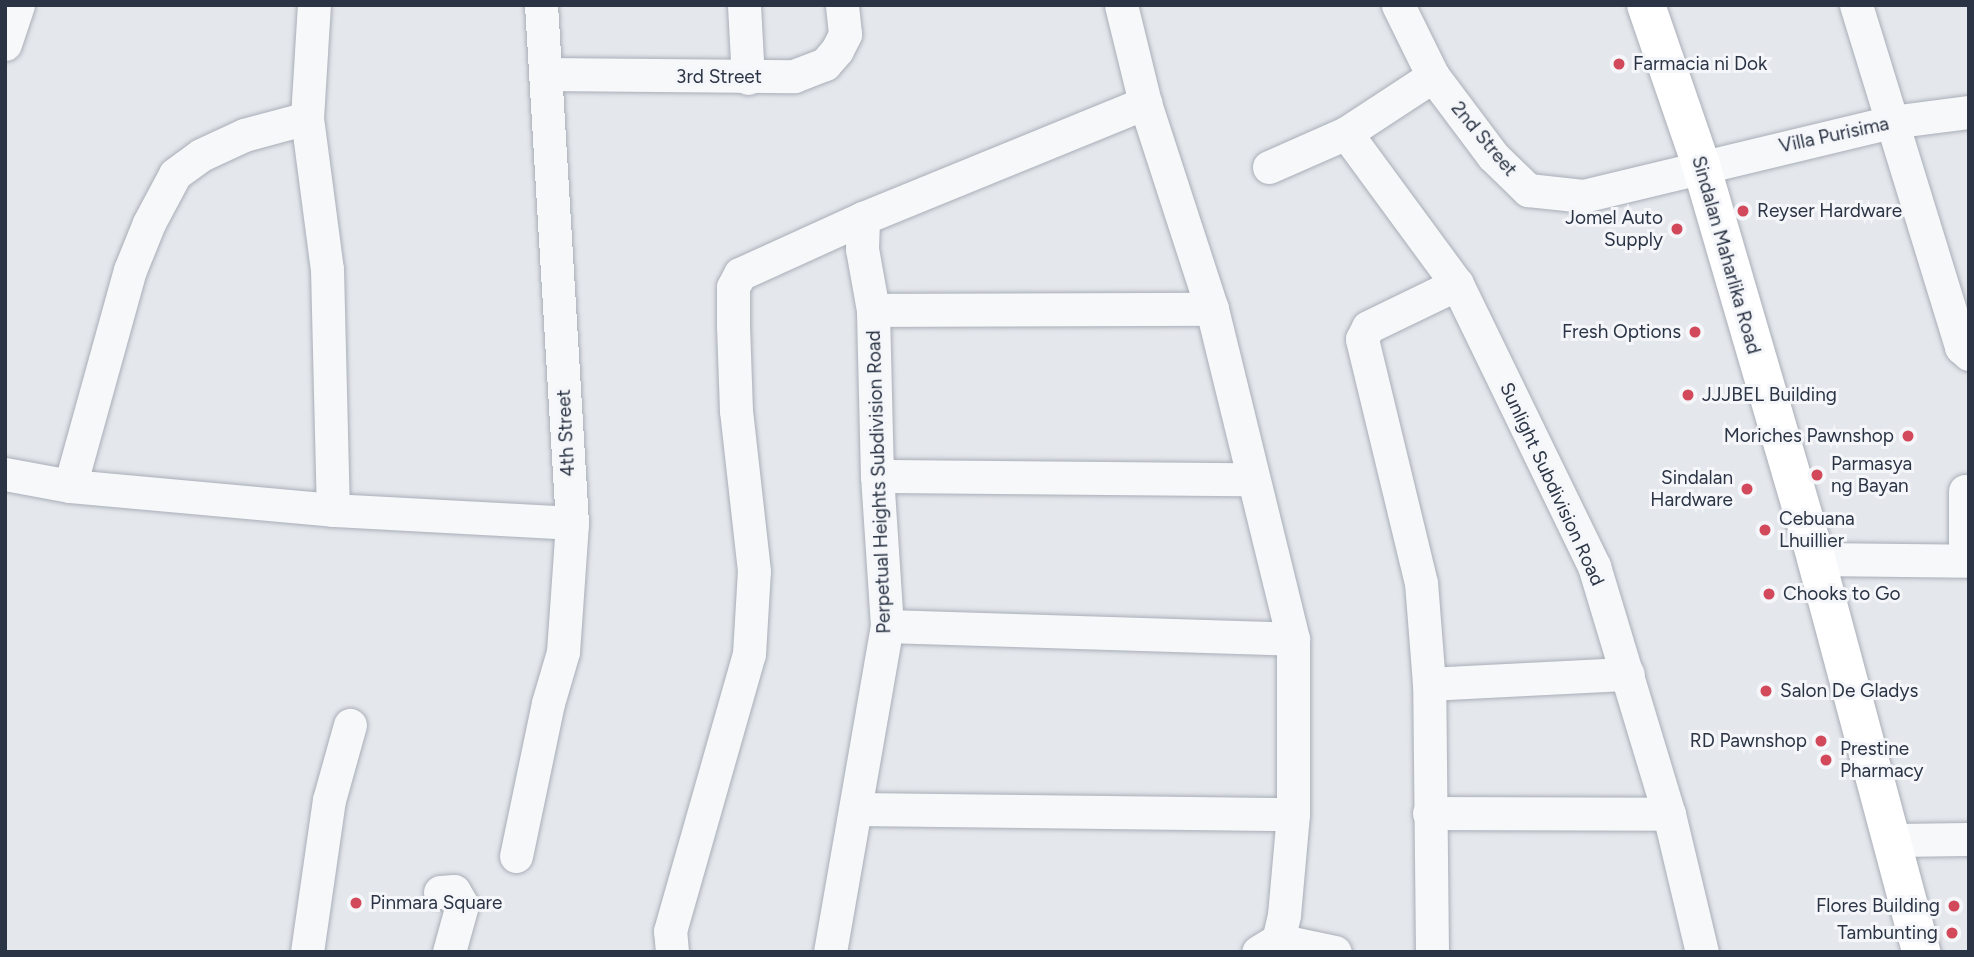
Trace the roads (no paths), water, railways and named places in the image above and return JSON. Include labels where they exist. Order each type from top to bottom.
[{"type":"main road","name":"Sindalan Maharlika Road","points":[[1646,5],[1701,165],[1816,559],[1894,840],[1922,952]]},
{"type":"street","points":[[5,44],[18,5]]},
{"type":"street","points":[[314,5],[307,118],[327,269],[333,510]]},
{"type":"street","name":"4th Street","points":[[516,856],[548,703],[563,652],[572,523],[541,5]]},
{"type":"street","points":[[744,5],[748,78]]},
{"type":"street","name":"3rd Street","points":[[545,74],[748,78],[794,76],[825,64],[845,34],[842,5]]},
{"type":"street","points":[[1121,5],[1145,103],[1212,309],[1293,639],[1293,814],[1268,946],[1335,952]]},
{"type":"street","name":"2nd Street","points":[[1398,5],[1433,76],[1493,156],[1528,190],[1583,196],[1701,165]]},
{"type":"street","points":[[1856,5],[1962,347],[1969,354]]},
{"type":"street","points":[[1269,167],[1346,133],[1433,76]]},
{"type":"street","points":[[671,952],[670,931],[749,654],[754,571],[736,411],[733,287],[740,274],[753,265],[863,218],[1145,103]]},
{"type":"street","name":"Villa Purisima","points":[[1701,165],[1891,122],[1969,112]]},
{"type":"street","points":[[70,486],[130,271],[175,174],[201,155],[244,135],[307,118]]},
{"type":"street","name":"Sunlight Subdivision Road","points":[[1346,133],[1457,284],[1594,566],[1669,814],[1702,952]]},
{"type":"street","name":"Perpetual Heights Subdivision Road","points":[[830,952],[887,626],[877,476],[873,310],[862,249],[863,218]]},
{"type":"street","points":[[1432,952],[1429,684],[1421,583],[1362,340],[1368,327],[1457,284]]},
{"type":"street","points":[[873,310],[1212,309]]},
{"type":"street","points":[[5,474],[70,486],[333,510],[572,523]]},
{"type":"street","points":[[877,476],[1253,479]]},
{"type":"street","points":[[1816,559],[1967,561],[1965,491]]},
{"type":"street","points":[[887,626],[1293,639]]},
{"type":"street","points":[[1429,684],[1628,674]]},
{"type":"street","points":[[307,952],[329,800],[350,724]]},
{"type":"street","points":[[857,809],[1293,814]]},
{"type":"street","points":[[1429,813],[1669,814]]},
{"type":"street","points":[[1894,840],[1969,839]]},
{"type":"street","points":[[440,892],[454,891],[462,905],[449,952]]},
{"type":"place","name":"Farmacia ni Dok","points":[[1619,64]]},
{"type":"place","name":"Reyser Hardware","points":[[1743,211]]},
{"type":"place","name":"Jomel Auto Supply","points":[[1677,229]]},
{"type":"place","name":"Fresh Options","points":[[1695,332]]},
{"type":"place","name":"JJJBEL Building","points":[[1688,395]]},
{"type":"place","name":"Moriches Pawnshop","points":[[1908,436]]},
{"type":"place","name":"Parmasya ng Bayan","points":[[1817,475]]},
{"type":"place","name":"Sindalan Hardware","points":[[1747,489]]},
{"type":"place","name":"Cebuana Lhuillier","points":[[1765,530]]},
{"type":"place","name":"Chooks to Go","points":[[1769,594]]},
{"type":"place","name":"Salon De Gladys","points":[[1766,691]]},
{"type":"place","name":"RD Pawnshop","points":[[1821,741]]},
{"type":"place","name":"Prestine Pharmacy","points":[[1826,760]]},
{"type":"place","name":"Pinmara Square","points":[[356,903]]},
{"type":"place","name":"Flores Building","points":[[1954,906]]},
{"type":"place","name":"Tambunting","points":[[1952,933]]}]
